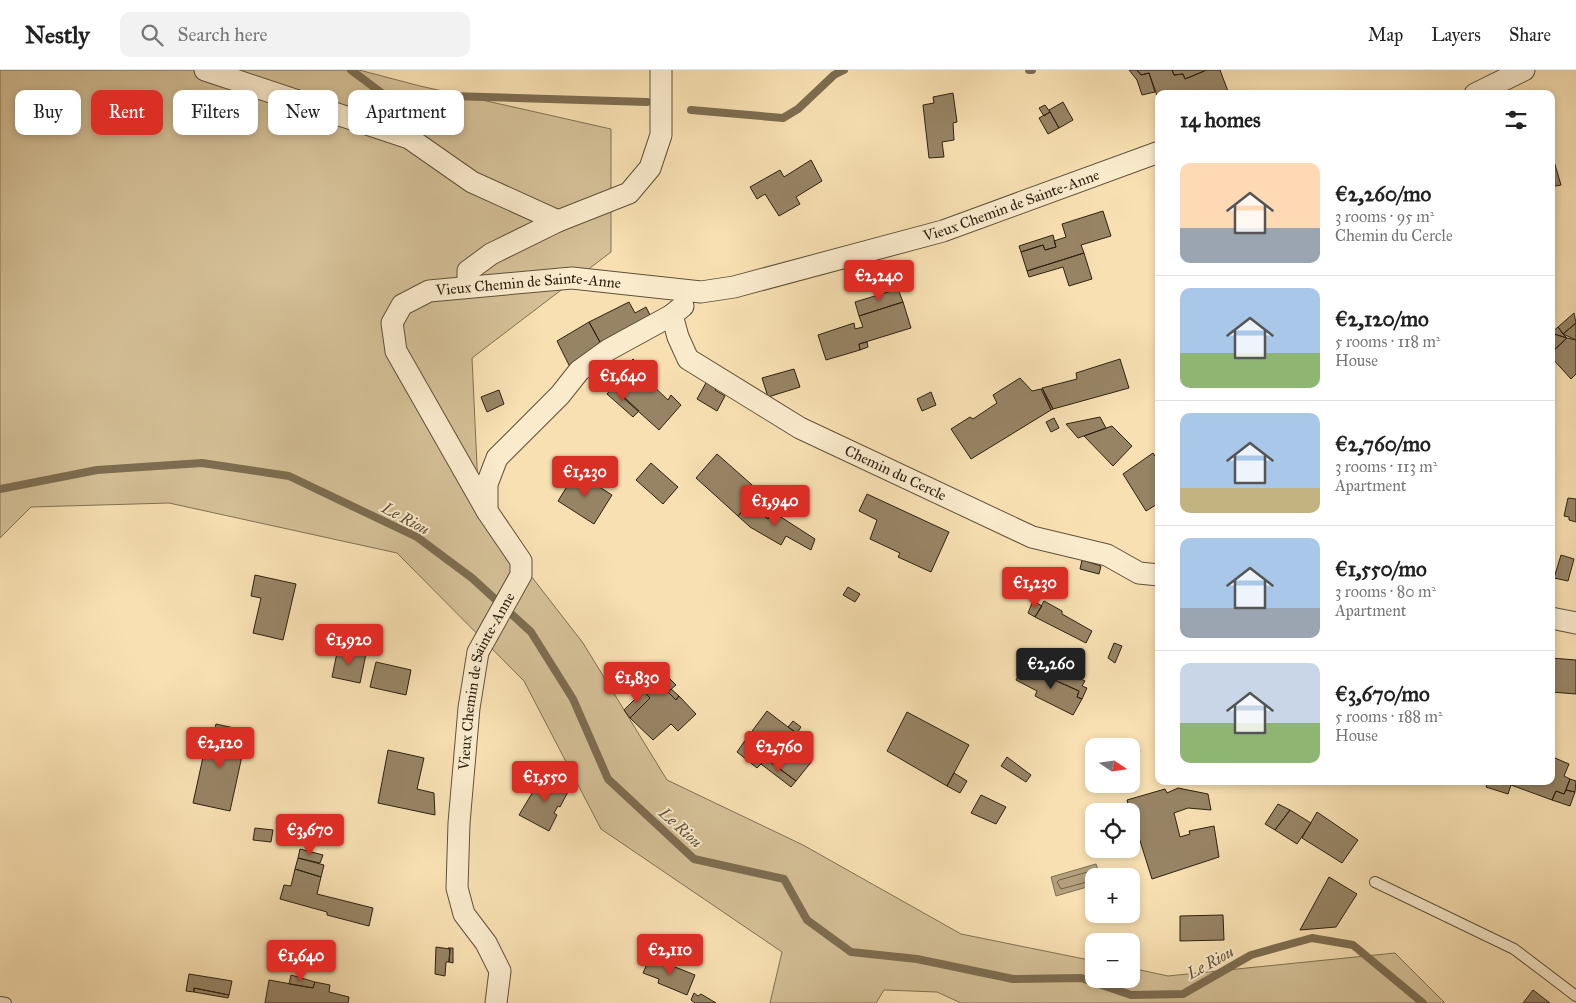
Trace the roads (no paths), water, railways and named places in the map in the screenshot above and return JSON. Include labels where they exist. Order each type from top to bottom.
[{"type":"street","points":[[205,70],[409,138],[472,182],[558,221]]},
{"type":"street","points":[[468,287],[468,271],[491,254],[558,221],[629,194],[650,168],[661,135],[661,70]]},
{"type":"street","points":[[1483,90],[1524,70]]},
{"type":"street","name":"Vieux Chemin de Sainte-Anne","points":[[496,1003],[500,971],[486,943],[464,914],[457,888],[459,823],[470,698],[478,652],[488,630],[521,575],[521,561],[512,545],[500,532],[487,511],[396,351],[392,323],[402,305],[428,290],[572,278],[701,292],[734,287],[943,231],[1155,153]]},
{"type":"street","points":[[487,511],[488,484],[497,458],[560,395],[579,371],[608,350],[672,315],[701,292]]},
{"type":"street","name":"Chemin du Cercle","points":[[672,315],[678,337],[688,359],[800,428],[1032,537],[1107,555],[1139,572],[1155,574]]},
{"type":"street","points":[[1555,619],[1576,623]]},
{"type":"lane","points":[[1375,882],[1514,949],[1576,996]]},
{"type":"lane","points":[[0,1002],[6,1003]]},
{"type":"water","points":[[1096,864],[1097,868],[1085,868],[1085,888],[1056,896],[1051,877]]},
{"type":"waterway","points":[[351,70],[383,94],[647,102]]},
{"type":"waterway","points":[[691,110],[783,118],[798,109],[834,75],[844,70]]},
{"type":"waterway","name":"Le Riou","points":[[0,489],[97,470],[202,463],[289,476],[417,537],[472,578],[531,632],[573,699],[608,779],[694,859],[784,879],[807,920],[851,952],[917,959],[1013,979],[1081,978],[1131,995],[1183,994],[1251,955],[1312,938],[1353,945],[1423,1003]]}]
